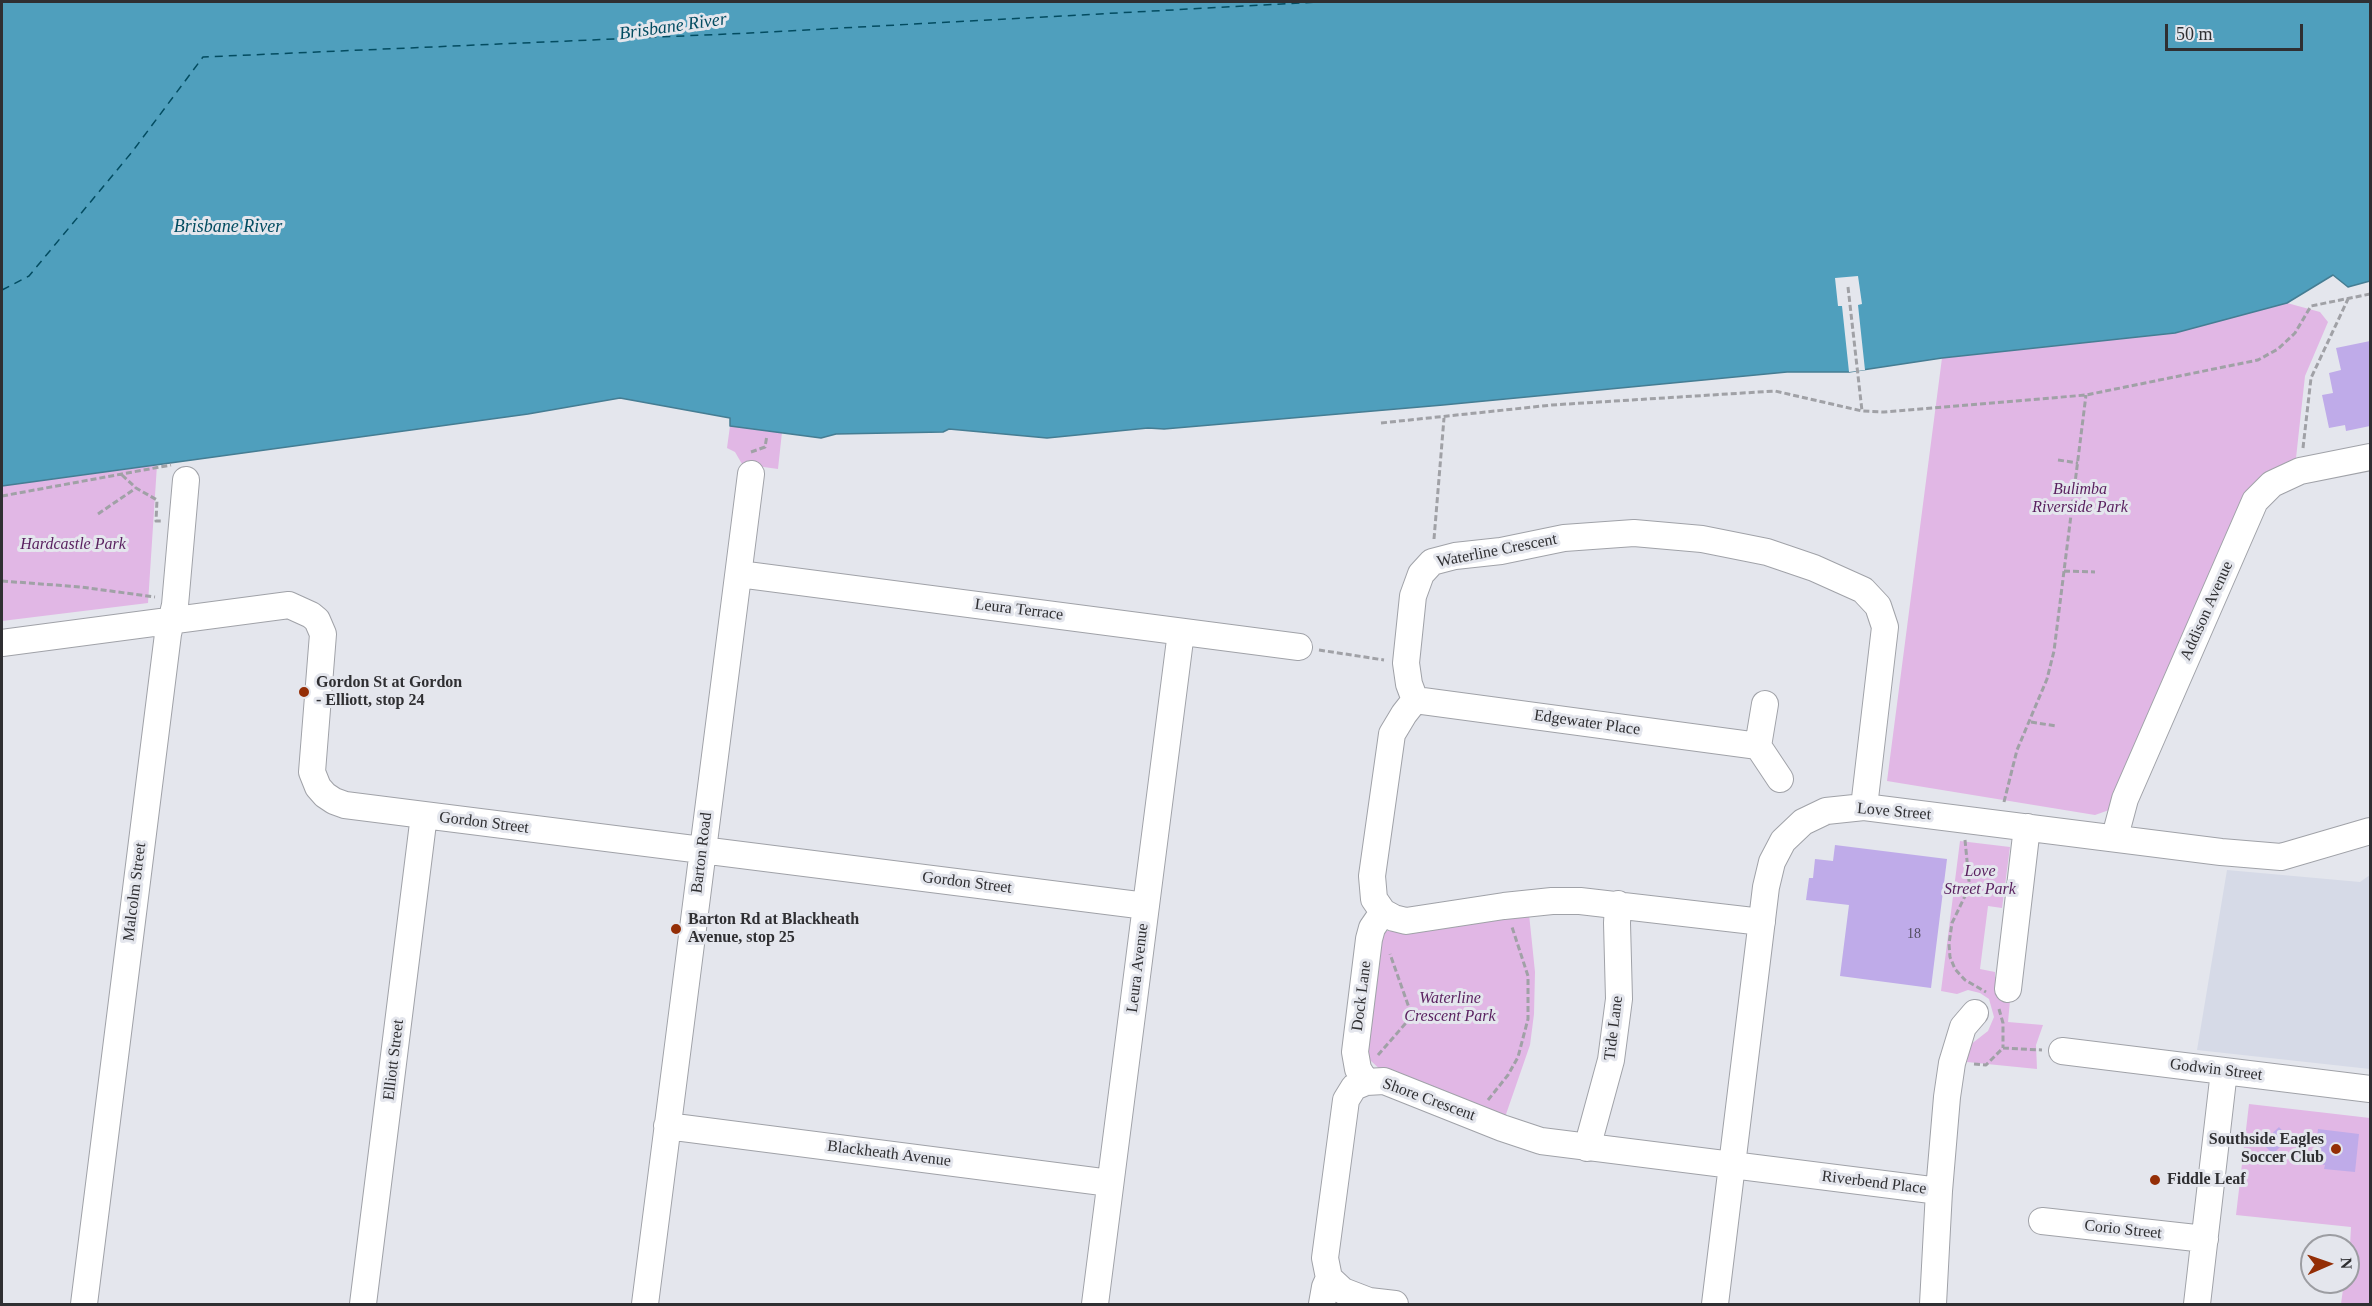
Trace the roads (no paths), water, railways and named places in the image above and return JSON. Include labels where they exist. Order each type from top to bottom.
[{"type":"street","name":"Addison Avenue","points":[[2116,839],[2125,799],[2255,501],[2272,484],[2300,471],[2370,457]]},
{"type":"street","name":"Barton Road","points":[[645,1305],[751,474]]},
{"type":"street","name":"Malcolm Street","points":[[84,1305],[168,634],[166,609],[175,605],[186,480]]},
{"type":"street","name":"Waterline Crescent","points":[[1415,700],[1409,684],[1406,663],[1413,596],[1421,574],[1432,562],[1564,538],[1634,533],[1702,538],[1767,552],[1814,568],[1863,590],[1878,606],[1885,627],[1864,807]]},
{"type":"street","name":"Leura Terrace","points":[[739,574],[1299,647]]},
{"type":"street","name":"Gordon Street","points":[[2,643],[166,609],[289,605],[311,615],[320,626],[324,642],[312,772],[318,788],[325,795],[345,805],[1146,906]]},
{"type":"street","name":"Leura Avenue","points":[[1095,1305],[1181,632]]},
{"type":"street","name":"Edgewater Place","points":[[1415,700],[1758,746]]},
{"type":"street","points":[[1415,700],[1392,734],[1372,876],[1374,899],[1383,912],[1406,921],[1504,906],[1580,900],[1762,922]]},
{"type":"street","points":[[1765,704],[1758,746],[1780,779]]},
{"type":"street","name":"Love Street","points":[[1714,1305],[1766,887],[1772,862],[1783,841],[1814,816],[1841,808],[1864,807],[2281,857],[2370,831]]},
{"type":"street","name":"Elliott Street","points":[[363,1305],[424,815]]},
{"type":"street","name":"Riverbend Place","points":[[1732,1166],[1939,1191],[1952,1063],[1963,1026],[1993,1000],[2027,827]]},
{"type":"street","name":"Tide Lane","points":[[1587,1148],[1611,1060],[1619,999],[1618,904]]},
{"type":"street","name":"Dock Lane","points":[[1364,1078],[1355,1052],[1369,939],[1372,928],[1383,912]]},
{"type":"street","name":"Godwin Street","points":[[2062,1052],[2370,1089]]},
{"type":"street","points":[[2197,1305],[2224,1071]]},
{"type":"street","name":"Shore Crescent","points":[[1322,1305],[1329,1278],[1325,1258],[1346,1100],[1354,1087],[1364,1078],[1384,1081],[1541,1141],[1732,1166]]},
{"type":"street","name":"Blackheath Avenue","points":[[667,1126],[1110,1183]]},
{"type":"street","points":[[1933,1305],[1939,1191]]},
{"type":"street","name":"Corio Street","points":[[2042,1221],[2205,1239]]},
{"type":"street","points":[[1329,1278],[1343,1291],[1369,1301],[1395,1305]]},
{"type":"water","name":"Brisbane River","points":[[2,2],[2370,2],[2370,281],[2348,287],[2333,275],[2287,303],[2175,333],[1942,358],[1849,372],[1787,372],[1443,405],[1047,438],[949,429],[943,432],[836,434],[821,438],[730,426],[730,418],[620,398],[528,414],[2,486]]},
{"type":"place","name":"Gordon St at Gordon - Elliott, stop 24","points":[[304,692]]},
{"type":"place","name":"Barton Rd at Blackheath Avenue, stop 25","points":[[676,929]]},
{"type":"place","name":"Southside Eagles Soccer Club","points":[[2336,1149]]},
{"type":"place","name":"Fiddle Leaf","points":[[2155,1180]]},
{"type":"park label","name":"Bulimba Riverside Park","points":[[2080,499]]},
{"type":"park label","name":"Hardcastle Park","points":[[73,545]]},
{"type":"park label","name":"Love Street Park","points":[[1980,881]]},
{"type":"park label","name":"Waterline Crescent Park","points":[[1450,1008]]}]
